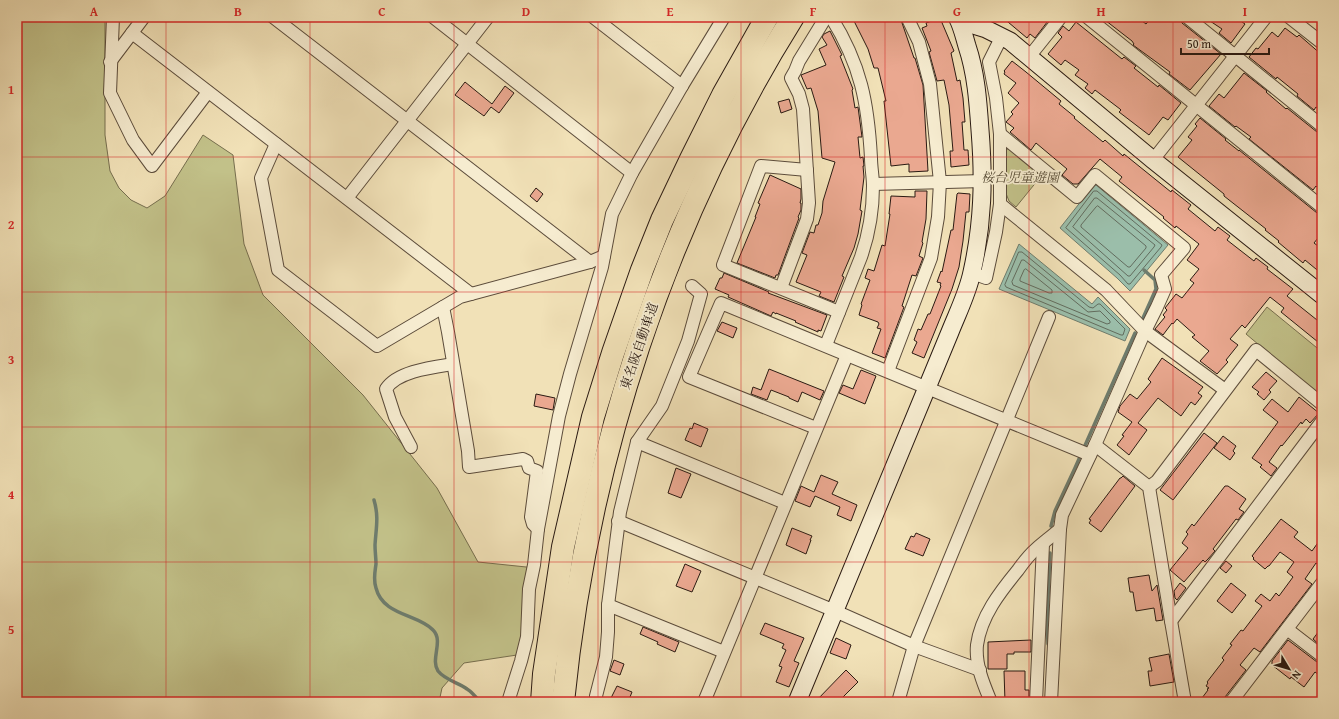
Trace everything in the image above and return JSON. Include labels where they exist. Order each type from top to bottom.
[{"type":"highway","name":"東名阪自動車道","points":[[542,702],[544,674],[563,547],[593,418],[614,353],[642,270],[666,213],[723,95],[767,17]]},
{"type":"highway","name":"東名阪自動車道","points":[[563,702],[570,641],[583,559],[605,461],[623,393],[681,231],[698,193],[742,106],[793,17]]},
{"type":"street","points":[[113,17],[110,62],[110,93],[133,140],[152,166],[208,92]]},
{"type":"street","points":[[110,62],[144,17]]},
{"type":"street","points":[[273,17],[590,262]]},
{"type":"street","points":[[433,17],[632,173]]},
{"type":"street","points":[[347,198],[488,17]]},
{"type":"street","points":[[593,17],[682,86]]},
{"type":"street","points":[[508,702],[527,637],[529,589],[534,565],[538,529],[559,416],[602,267],[612,214],[632,173],[724,17]]},
{"type":"street","points":[[781,288],[807,220],[808,203],[803,109],[799,94],[791,78],[799,61],[826,17]]},
{"type":"street","points":[[826,345],[866,242],[872,206],[873,184],[868,116],[861,81],[855,64],[838,28],[831,17]]},
{"type":"street","points":[[888,371],[931,258],[938,217],[940,182],[930,84],[919,42],[907,17]]},
{"type":"street","points":[[1029,57],[1061,17]]},
{"type":"street","points":[[1087,17],[1322,207]]},
{"type":"street","points":[[1187,17],[1322,126]]},
{"type":"street","points":[[1153,160],[1266,17]]},
{"type":"street","points":[[1289,17],[1322,43]]},
{"type":"street","points":[[958,19],[986,28],[1002,36],[1153,160],[1320,290]]},
{"type":"street","points":[[797,702],[927,388],[962,302],[972,273],[982,213],[983,181],[978,98],[974,67],[958,19]]},
{"type":"street","points":[[132,33],[471,294]]},
{"type":"street","points":[[972,273],[986,278],[996,232],[1000,204],[1000,134],[996,98],[989,62],[1002,36]]},
{"type":"street","points":[[1000,134],[1077,197],[1095,175],[1184,248],[1161,275],[1165,289],[1144,331],[1062,515],[1051,702]]},
{"type":"street","points":[[276,144],[261,178],[278,270],[376,346],[460,297],[590,262],[604,256]]},
{"type":"street","points":[[807,170],[761,166],[723,265],[839,312]]},
{"type":"street","points":[[873,184],[983,181]]},
{"type":"street","points":[[1000,204],[1106,290],[1144,331],[1225,390]]},
{"type":"street","points":[[597,702],[596,696],[606,657],[608,605],[618,521],[638,442],[662,406],[688,341],[701,294],[692,286]]},
{"type":"street","points":[[816,428],[689,377],[721,303],[826,345],[1072,449],[1090,451],[1149,487],[1185,702]]},
{"type":"street","points":[[443,307],[454,364],[468,451],[469,467],[523,459],[527,460],[529,468],[538,471],[531,517],[533,524],[538,529]]},
{"type":"street","points":[[898,702],[914,646],[1049,317]]},
{"type":"street","points":[[1149,487],[1157,481],[1256,350],[1322,404]]},
{"type":"street","points":[[704,702],[847,354]]},
{"type":"street","points":[[411,447],[395,417],[386,389],[398,378],[427,368],[454,364]]},
{"type":"street","points":[[1171,621],[1322,422]]},
{"type":"street","points":[[638,442],[786,503]]},
{"type":"street","points":[[618,521],[835,611],[914,646],[980,670]]},
{"type":"street","points":[[991,702],[980,670],[977,645],[986,617],[1000,591],[1026,560],[1035,550],[1060,530]]},
{"type":"street","points":[[1036,702],[1043,544]]},
{"type":"street","points":[[1231,702],[1322,583]]},
{"type":"street","points":[[608,605],[724,652]]},
{"type":"street","points":[[1287,629],[1322,656]]},
{"type":"green space","points":[[17,17],[105,17],[105,135],[110,171],[119,188],[131,200],[147,208],[165,196],[203,135],[233,155],[244,244],[263,295],[363,395],[437,488],[478,562],[536,568],[517,655],[464,663],[442,688],[439,702],[17,702]]},
{"type":"green space","name":"桜台児童遊園","points":[[1004,149],[1010,149],[1042,175],[1016,207],[1009,201],[1005,191]]},
{"type":"green space","points":[[1267,307],[1322,352],[1322,398],[1246,334]]},
{"type":"water","points":[[1096,185],[1168,245],[1130,291],[1060,228],[1093,186]]},
{"type":"water","points":[[1019,244],[1092,304],[1098,297],[1130,329],[1125,341],[999,289]]},
{"type":"building","points":[[852,17],[900,17],[923,85],[928,171],[909,172],[909,164],[891,166],[884,101],[886,101],[878,68],[874,68],[868,49]]},
{"type":"building","points":[[1002,17],[1051,17],[1035,38],[1030,34],[1027,38]]},
{"type":"building","points":[[1101,17],[1137,17],[1146,24],[1152,17],[1180,17],[1182,23],[1221,54],[1190,90],[1169,74],[1170,72],[1133,45],[1134,44],[1132,41]]},
{"type":"building","points":[[1199,17],[1235,17],[1245,24],[1231,43],[1219,33],[1222,29],[1207,19],[1205,22]]},
{"type":"building","points":[[940,18],[954,51],[951,53],[957,81],[960,80],[965,122],[962,122],[964,150],[968,150],[969,165],[951,167],[950,151],[953,151],[949,105],[944,80],[937,81],[929,52],[931,51],[922,28],[927,26],[926,23]]},
{"type":"building","points":[[1076,22],[1122,59],[1124,57],[1136,66],[1134,68],[1158,87],[1159,85],[1181,103],[1168,120],[1163,117],[1149,135],[1119,112],[1121,110],[1120,109],[1095,90],[1092,94],[1085,88],[1088,84],[1075,75],[1079,70],[1065,60],[1061,65],[1048,54],[1062,37],[1058,33],[1063,26],[1069,31]]},
{"type":"building","points":[[1285,28],[1297,37],[1299,35],[1322,55],[1322,103],[1314,110],[1297,96],[1298,94],[1277,77],[1276,79],[1249,57],[1256,48],[1258,49],[1272,32],[1278,37]]},
{"type":"building","points":[[830,31],[842,55],[840,56],[853,89],[855,108],[858,107],[862,137],[858,137],[860,158],[863,157],[864,166],[860,210],[862,211],[858,234],[834,302],[819,296],[821,292],[796,282],[807,255],[802,253],[810,232],[814,233],[822,213],[823,201],[835,162],[822,158],[818,111],[811,88],[807,89],[801,75],[826,65],[819,49],[827,45],[822,37]]},
{"type":"building","points":[[1012,61],[1061,101],[1059,104],[1103,142],[1105,140],[1123,156],[1124,154],[1171,192],[1172,190],[1191,205],[1188,209],[1215,231],[1218,227],[1230,236],[1227,240],[1254,261],[1256,258],[1268,267],[1267,269],[1293,289],[1287,296],[1322,324],[1322,337],[1318,342],[1281,312],[1284,308],[1270,297],[1245,328],[1242,325],[1230,339],[1238,345],[1226,360],[1228,362],[1217,374],[1200,361],[1209,351],[1192,337],[1195,335],[1177,319],[1163,335],[1155,329],[1165,317],[1163,315],[1167,310],[1165,308],[1176,294],[1182,298],[1194,283],[1190,280],[1199,269],[1187,260],[1199,244],[1176,226],[1175,228],[1163,218],[1164,217],[1119,181],[1122,177],[1100,159],[1078,184],[1073,184],[1062,175],[1067,169],[1036,143],[1031,150],[1010,132],[1014,128],[1006,122],[1013,114],[1011,112],[1019,103],[1008,93],[1016,83],[1004,74],[1004,71]]},
{"type":"building","points":[[1244,73],[1267,91],[1266,92],[1286,109],[1287,108],[1322,136],[1322,183],[1318,188],[1316,186],[1313,190],[1249,139],[1251,137],[1236,126],[1235,127],[1209,106],[1219,94],[1224,98]]},
{"type":"building","points":[[465,82],[492,104],[505,86],[514,93],[499,113],[491,107],[484,116],[455,95]]},
{"type":"building","points":[[789,99],[792,109],[781,113],[778,102]]},
{"type":"building","points":[[1200,118],[1226,139],[1225,140],[1322,217],[1322,233],[1314,243],[1322,249],[1322,274],[1305,260],[1303,263],[1278,242],[1279,241],[1265,230],[1266,229],[1178,157],[1192,140],[1188,137],[1197,126],[1195,124]]},
{"type":"building","points":[[770,175],[801,189],[801,210],[798,217],[799,218],[778,275],[776,275],[775,278],[737,263],[756,217],[760,204],[758,203]]},
{"type":"building","points":[[536,188],[543,194],[537,202],[530,196]]},
{"type":"building","points":[[915,191],[927,191],[926,219],[923,243],[919,256],[923,258],[916,276],[912,275],[902,306],[904,307],[885,358],[872,353],[881,329],[877,328],[879,324],[878,322],[859,315],[861,304],[870,280],[865,278],[868,269],[874,271],[882,245],[885,246],[891,196],[915,197]]},
{"type":"building","points":[[958,193],[970,194],[969,212],[966,212],[959,267],[952,289],[924,358],[912,353],[917,342],[914,340],[918,329],[921,330],[928,314],[930,314],[941,286],[941,283],[937,282],[941,271],[942,272],[951,230],[953,230]]},
{"type":"building","points":[[724,273],[769,292],[768,293],[827,315],[821,331],[818,330],[818,332],[773,312],[771,316],[728,297],[729,295],[715,289]]},
{"type":"building","points":[[722,322],[737,328],[733,338],[717,331]]},
{"type":"building","points":[[1162,358],[1203,387],[1198,393],[1202,396],[1195,405],[1191,402],[1181,416],[1158,398],[1138,423],[1147,430],[1129,455],[1117,445],[1124,436],[1122,435],[1132,422],[1118,412],[1120,406],[1130,394],[1137,399],[1151,382],[1148,379]]},
{"type":"building","points":[[769,369],[824,391],[820,400],[802,392],[798,402],[771,390],[767,400],[751,394],[753,387],[761,390]]},
{"type":"building","points":[[861,370],[876,376],[865,404],[839,393],[843,385],[853,389]]},
{"type":"building","points":[[1266,372],[1277,381],[1269,390],[1271,392],[1264,400],[1257,394],[1259,392],[1252,387]]},
{"type":"building","points":[[536,394],[555,398],[553,410],[534,406]]},
{"type":"building","points":[[1299,397],[1319,413],[1310,423],[1306,419],[1302,424],[1301,422],[1282,446],[1281,445],[1269,462],[1277,468],[1271,476],[1260,467],[1262,465],[1252,458],[1278,422],[1263,410],[1272,399],[1288,412]]},
{"type":"building","points":[[694,423],[708,429],[701,447],[685,440]]},
{"type":"building","points":[[1204,433],[1217,443],[1173,500],[1160,490]]},
{"type":"building","points":[[1223,436],[1236,446],[1233,451],[1235,453],[1230,460],[1214,448]]},
{"type":"building","points":[[676,468],[691,474],[681,498],[668,493]]},
{"type":"building","points":[[821,475],[838,482],[832,494],[857,505],[851,521],[837,515],[840,507],[815,496],[810,507],[795,501],[801,486],[814,492]]},
{"type":"building","points":[[1123,476],[1135,486],[1101,532],[1089,523],[1091,520],[1089,519]]},
{"type":"building","points":[[1225,486],[1228,486],[1246,499],[1239,509],[1244,512],[1238,520],[1236,519],[1213,549],[1215,551],[1205,562],[1203,560],[1184,582],[1170,570],[1188,548],[1182,543],[1188,534],[1186,532],[1192,524],[1194,526]]},
{"type":"building","points":[[1281,519],[1298,532],[1294,537],[1312,551],[1322,537],[1322,567],[1316,563],[1305,579],[1312,584],[1260,652],[1254,648],[1240,665],[1246,670],[1225,697],[1223,702],[1199,702],[1209,688],[1206,686],[1208,683],[1207,682],[1224,660],[1222,658],[1232,645],[1230,644],[1241,630],[1243,631],[1262,606],[1255,601],[1261,594],[1270,601],[1276,593],[1279,596],[1293,577],[1287,572],[1294,562],[1280,552],[1265,569],[1253,559],[1254,558],[1252,556]]},
{"type":"building","points":[[792,528],[812,536],[806,554],[786,545]]},
{"type":"building","points":[[916,533],[930,539],[923,556],[905,549],[911,536],[914,537]]},
{"type":"building","points":[[1226,561],[1232,566],[1226,573],[1220,568]]},
{"type":"building","points":[[685,564],[701,571],[692,592],[676,586]]},
{"type":"building","points":[[1149,575],[1152,591],[1157,585],[1163,620],[1156,621],[1154,608],[1136,611],[1133,592],[1130,592],[1128,578]]},
{"type":"building","points":[[1180,583],[1186,588],[1177,600],[1175,598],[1174,591]]},
{"type":"building","points":[[1231,583],[1246,595],[1232,613],[1217,601]]},
{"type":"building","points":[[765,623],[804,638],[794,661],[799,663],[789,687],[776,682],[782,667],[779,666],[786,650],[782,648],[784,644],[760,634]]},
{"type":"building","points":[[643,627],[679,642],[675,652],[640,634]]},
{"type":"building","points":[[1322,627],[1322,647],[1313,639]]},
{"type":"building","points":[[836,638],[851,645],[846,659],[830,653]]},
{"type":"building","points":[[1031,640],[1031,652],[1014,652],[1014,654],[1007,654],[1007,669],[988,669],[988,642]]},
{"type":"building","points":[[1288,640],[1317,662],[1322,663],[1322,677],[1315,672],[1304,687],[1291,677],[1290,679],[1272,665],[1272,661]]},
{"type":"building","points":[[1169,654],[1174,682],[1150,686],[1148,671],[1152,671],[1149,658]]},
{"type":"building","points":[[614,660],[624,664],[620,675],[610,671]]},
{"type":"building","points":[[846,670],[858,682],[838,702],[815,702]]},
{"type":"building","points":[[1004,671],[1025,671],[1025,690],[1029,690],[1029,702],[1005,702]]},
{"type":"building","points":[[617,686],[632,692],[628,702],[609,702]]},
{"type":"waterway","points":[[1143,318],[1156,289],[1155,280],[1144,270]]},
{"type":"waterway","points":[[1051,526],[1055,511],[1135,333]]},
{"type":"waterway","points":[[374,500],[377,517],[375,545],[376,564],[374,576],[376,588],[380,597],[393,609],[427,625],[433,630],[437,639],[435,661],[438,671],[444,677],[469,690],[480,702]]},
{"type":"waterway","points":[[1048,644],[1047,620],[1050,553]]}]
